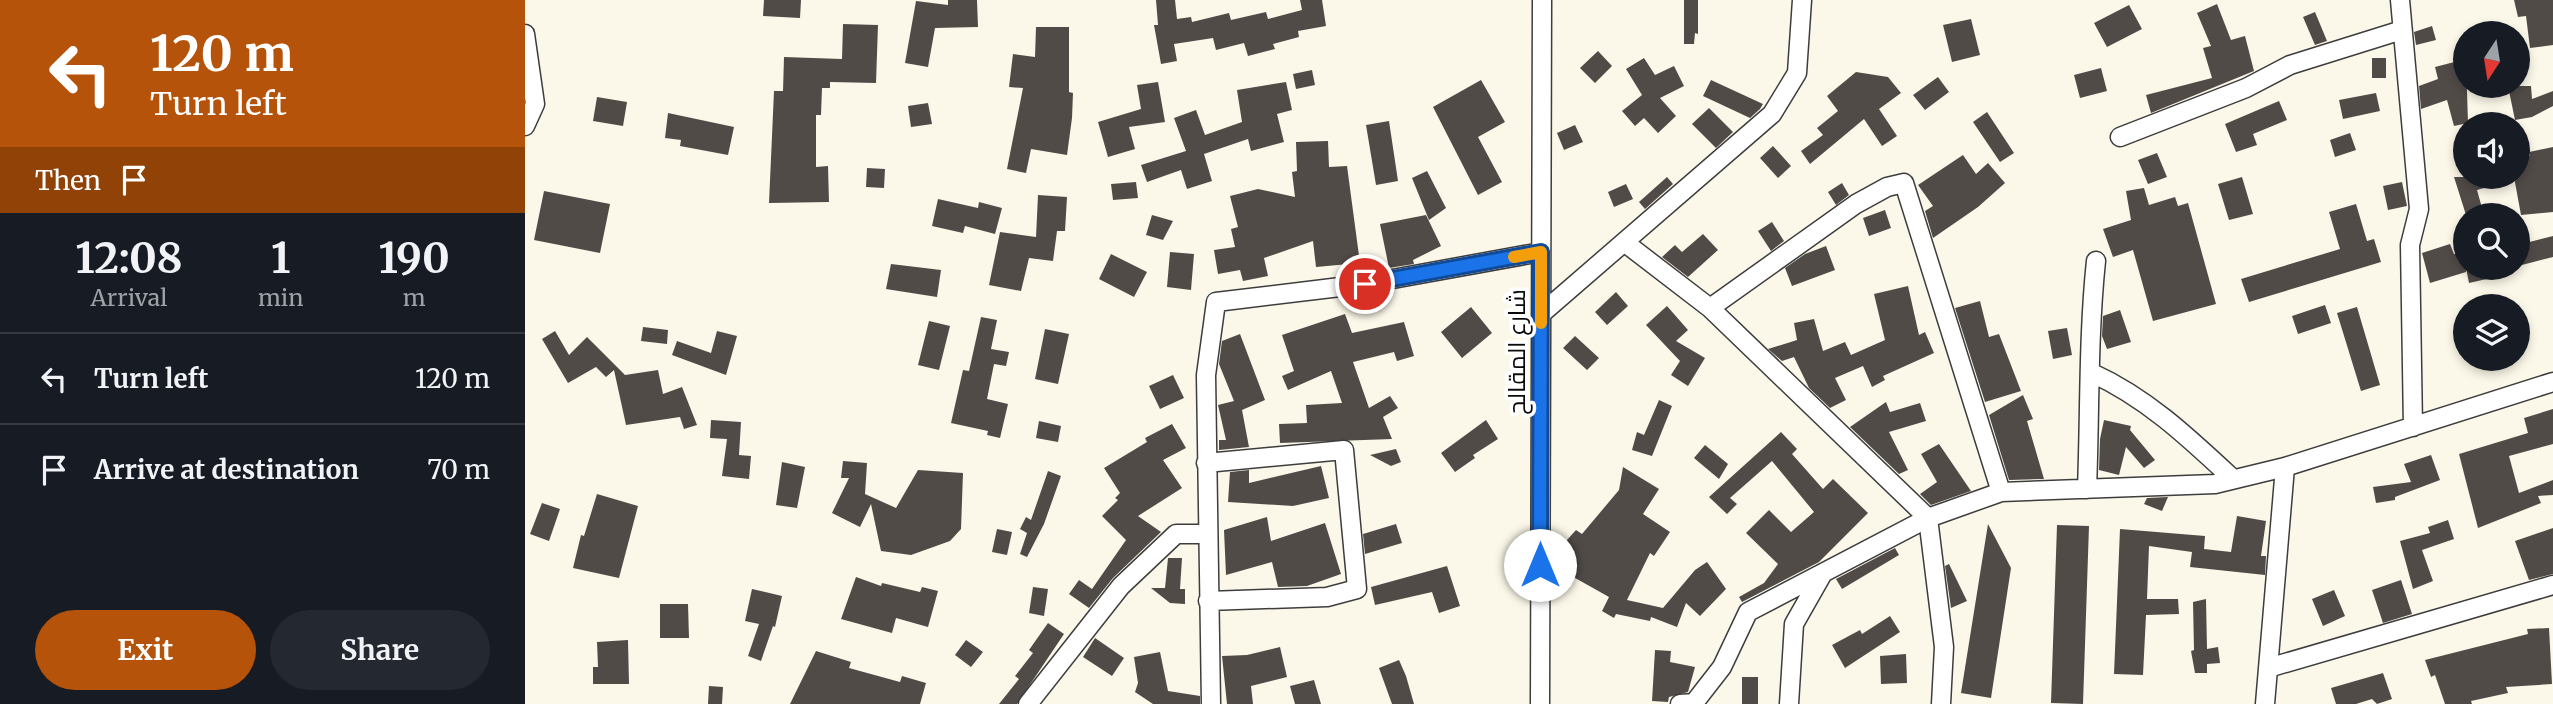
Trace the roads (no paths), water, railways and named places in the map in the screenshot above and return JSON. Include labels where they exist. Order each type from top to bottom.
[{"type":"street","name":"شارع المقالح","points":[[1540,704],[1542,0]]},
{"type":"street","points":[[1541,314],[1772,114],[1797,73],[1802,0]]},
{"type":"street","points":[[2400,0],[2419,209],[2410,245],[2413,426]]},
{"type":"street","points":[[2120,137],[2246,88],[2290,65],[2402,30]]},
{"type":"street","points":[[525,34],[534,104],[525,126]]},
{"type":"street","points":[[1710,308],[1856,204],[1887,187],[1904,183],[2001,492]]},
{"type":"street","points":[[1624,242],[1710,308],[1928,518],[1944,647],[1941,704]]},
{"type":"street","points":[[1211,704],[1207,601],[1206,376],[1216,302],[1365,284],[1541,252]]},
{"type":"street","points":[[2087,489],[2092,373],[2091,316],[2096,261]]},
{"type":"street","points":[[2092,373],[2116,384],[2169,419],[2233,479]]},
{"type":"street","points":[[1680,704],[1694,703],[1722,667],[1748,612],[1928,518],[2001,492],[2215,484],[2285,467],[2553,382]]},
{"type":"street","points":[[1206,463],[1344,450],[1357,589],[1328,597],[1207,601]]},
{"type":"street","points":[[2265,704],[2285,467]]},
{"type":"street","points":[[1028,704],[1121,586],[1176,534],[1207,534]]},
{"type":"street","points":[[1789,704],[1794,624],[1823,573]]},
{"type":"street","points":[[2268,668],[2553,585]]}]
